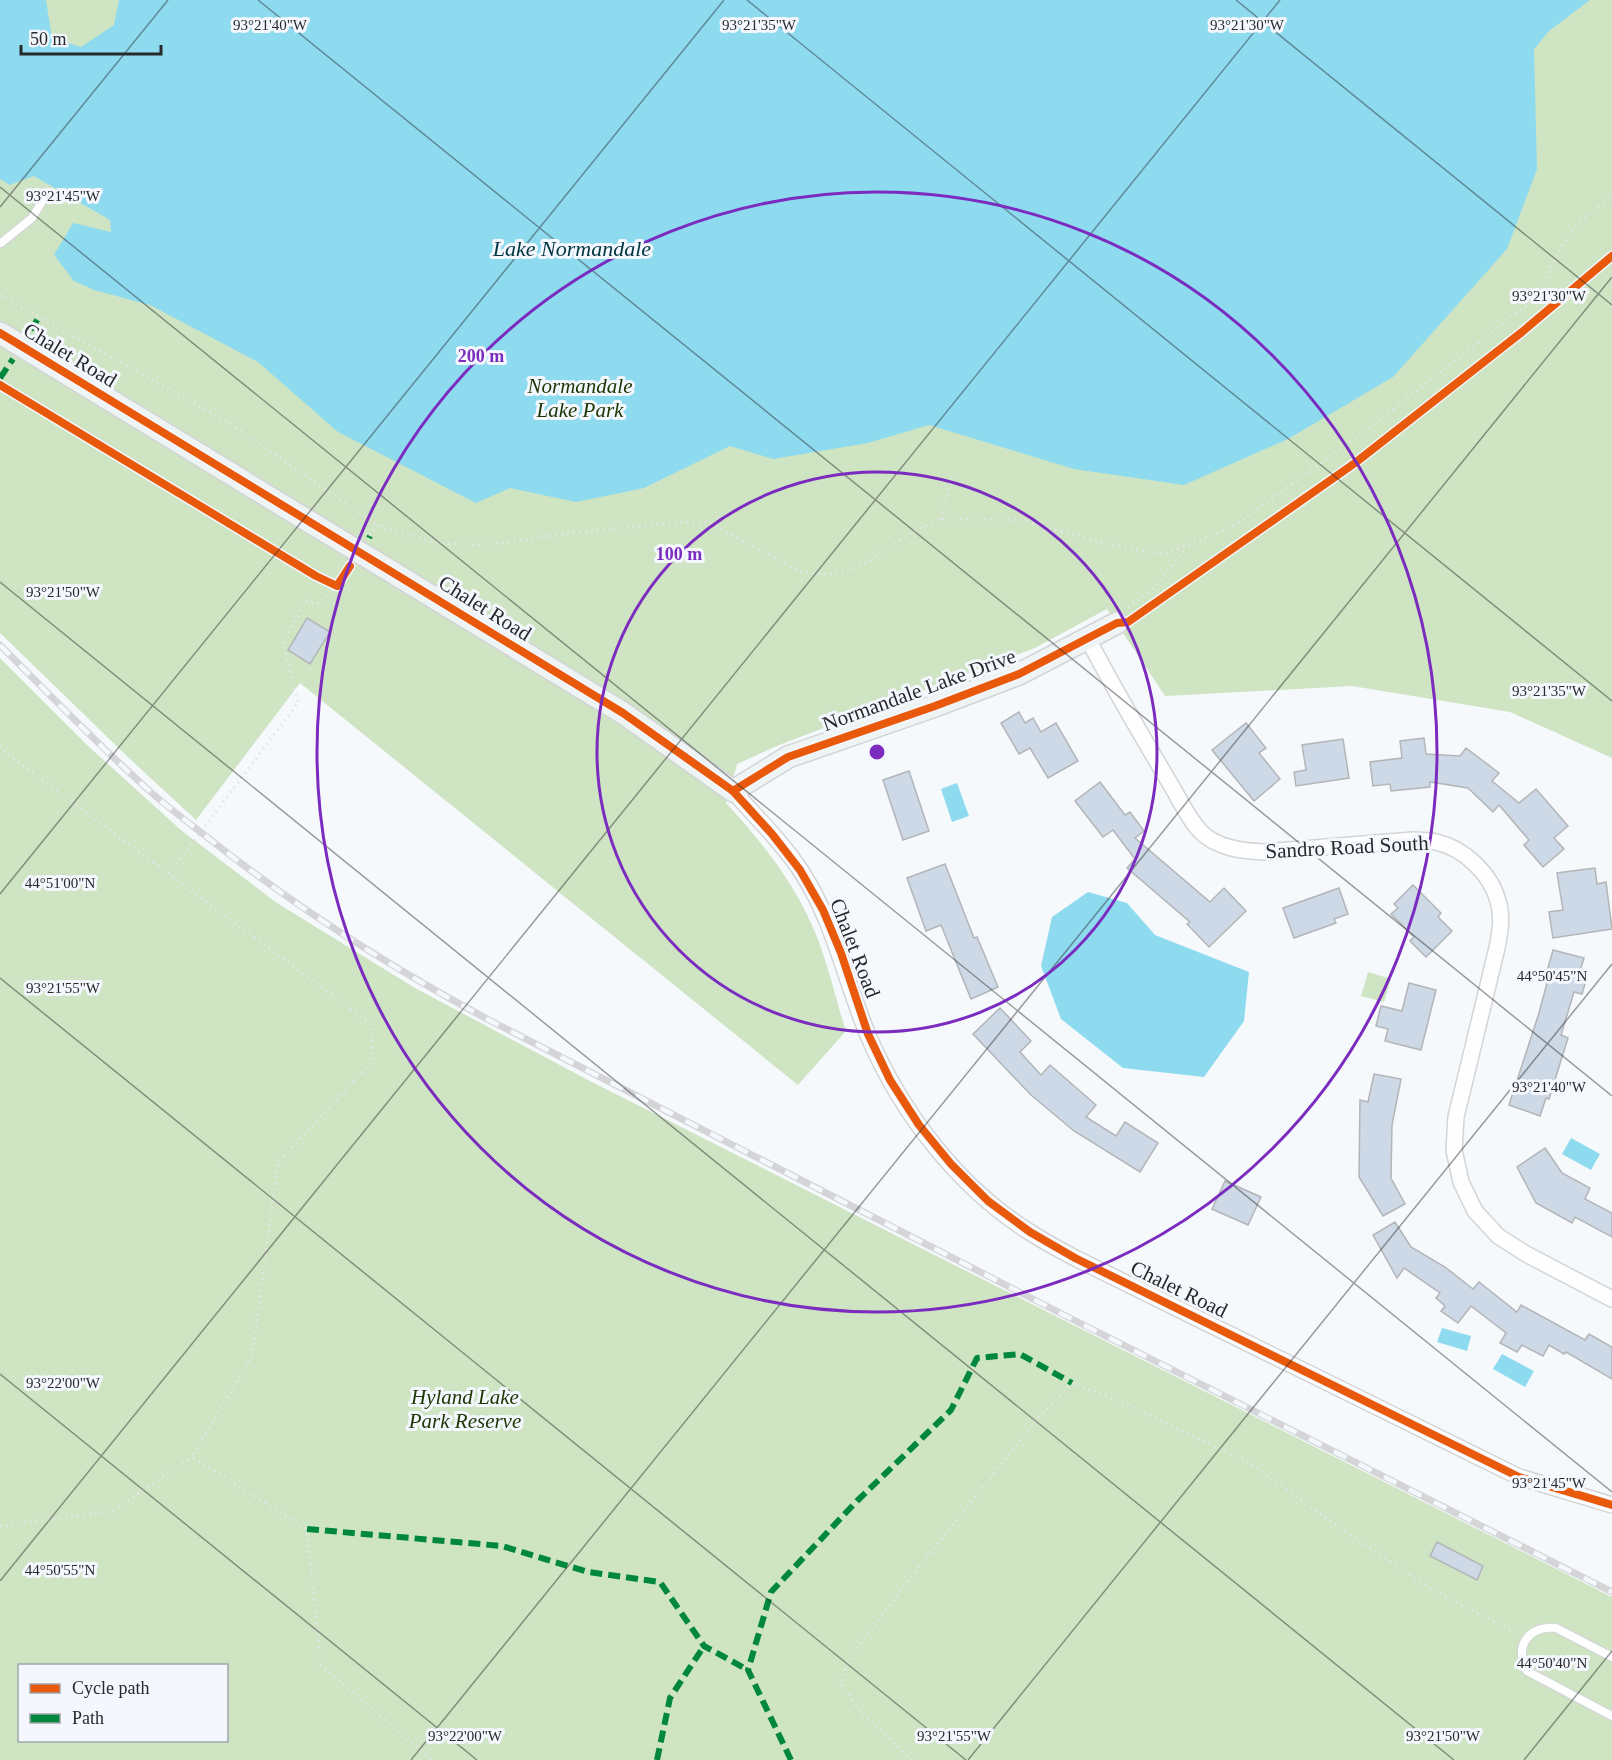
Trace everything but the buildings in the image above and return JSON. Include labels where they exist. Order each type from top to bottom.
[{"type":"street","name":"Chalet Road","points":[[0,333],[622,713],[733,791],[801,870],[823,910],[841,953],[868,1034],[890,1080],[925,1133],[951,1164],[988,1201],[1030,1232],[1075,1258],[1519,1477],[1612,1505]]},
{"type":"street","name":"Normandale Lake Drive","points":[[733,791],[788,757],[1019,674],[1117,623]]},
{"type":"street","name":"Sandro Road South","points":[[1088,639],[1124,707],[1187,812],[1200,831],[1219,844],[1241,851],[1264,852],[1413,840],[1435,841],[1454,848],[1474,862],[1488,880],[1498,901],[1501,925],[1456,1117],[1454,1150],[1461,1182],[1475,1211],[1498,1236],[1526,1254],[1612,1299]]},
{"type":"lane","points":[[0,242],[32,218],[48,192]]},
{"type":"lane","points":[[1612,1658],[1556,1628],[1546,1627],[1527,1637],[1522,1647],[1521,1660],[1527,1671],[1612,1716]]},
{"type":"path","points":[[0,295],[229,423],[377,525],[435,543],[490,545],[561,534],[672,523],[708,522],[797,570],[814,574],[838,573],[866,563],[909,534],[940,519],[1020,520],[1099,542],[1160,554],[1187,546],[1236,525],[1371,427],[1539,295],[1552,264],[1572,230],[1612,196]]},
{"type":"path","points":[[940,519],[953,476]]},
{"type":"path","points":[[370,536],[377,525]]},
{"type":"path","points":[[1117,623],[1120,612],[1155,587],[1187,546]]},
{"type":"path","points":[[169,874],[298,704],[283,641],[306,601],[317,604],[326,598],[344,576]]},
{"type":"path","points":[[327,581],[337,586]]},
{"type":"path","points":[[0,746],[6,753],[371,1024],[372,1062],[278,1162],[252,1356],[192,1457],[113,1511],[0,1526]]},
{"type":"path","points":[[912,1760],[858,1709],[840,1681],[854,1652],[915,1572],[1039,1417],[1072,1383],[1121,1402],[1248,1462],[1346,1532],[1433,1590],[1512,1632],[1527,1637]]},
{"type":"path","points":[[192,1457],[307,1529],[321,1665],[432,1760]]},
{"type":"green space","name":"Normandale Lake Park","points":[[0,0],[1612,0],[1612,758],[1510,712],[1352,686],[1165,696],[1107,609],[1035,648],[779,745],[737,764],[726,803],[766,850],[800,900],[821,949],[846,1031],[798,1085],[300,683],[196,820],[0,633]]},
{"type":"green space","name":"Hyland Lake Park Reserve","points":[[0,658],[87,745],[182,831],[277,903],[415,988],[588,1080],[1612,1597],[1612,1760],[0,1760]]},
{"type":"green space","points":[[1368,972],[1391,979],[1384,1002],[1361,996]]},
{"type":"water","name":"Lake Normandale","points":[[0,0],[46,0],[52,38],[81,47],[114,25],[119,0],[1590,0],[1549,31],[1534,49],[1537,169],[1507,249],[1393,377],[1288,439],[1184,485],[1074,469],[929,425],[868,443],[773,459],[730,446],[644,488],[576,502],[510,488],[476,503],[338,432],[258,362],[150,305],[94,290],[74,281],[54,255],[73,223],[111,232],[110,220],[34,176],[10,185],[0,179]]},
{"type":"water","points":[[957,783],[969,816],[952,822],[941,789]]},
{"type":"water","points":[[1088,892],[1127,903],[1155,935],[1249,972],[1244,1021],[1204,1077],[1123,1068],[1061,1019],[1041,966],[1052,917]]},
{"type":"water","points":[[1571,1138],[1600,1154],[1591,1170],[1562,1154]]},
{"type":"water","points":[[1442,1328],[1471,1336],[1467,1351],[1437,1342]]},
{"type":"water","points":[[1502,1354],[1534,1371],[1525,1387],[1493,1369]]},
{"type":"railway","points":[[0,645],[75,721],[173,811],[274,888],[344,935],[416,979],[489,1020],[1068,1317],[1612,1592]]},
{"type":"marked path","points":[[31,330],[39,317]]},
{"type":"marked path","points":[[0,378],[13,359]]},
{"type":"marked path","points":[[791,1760],[748,1670],[771,1592],[857,1501],[951,1410],[977,1358],[1020,1354],[1072,1383]]},
{"type":"marked path","points":[[307,1529],[502,1546],[588,1572],[660,1582],[704,1646],[748,1670]]},
{"type":"marked path","points":[[657,1760],[670,1698],[704,1646]]},
{"type":"cycle path","points":[[733,791],[788,757],[1019,674],[1117,623],[1128,622],[1355,463],[1522,332],[1612,256]]},
{"type":"cycle path","points":[[0,333],[623,713],[733,791],[772,834],[800,870],[823,910],[841,953],[868,1034],[890,1080],[919,1125],[951,1164],[988,1201],[1030,1232],[1075,1258],[1519,1477],[1612,1505]]},
{"type":"cycle path","points":[[0,385],[316,576],[337,586],[350,566]]}]
